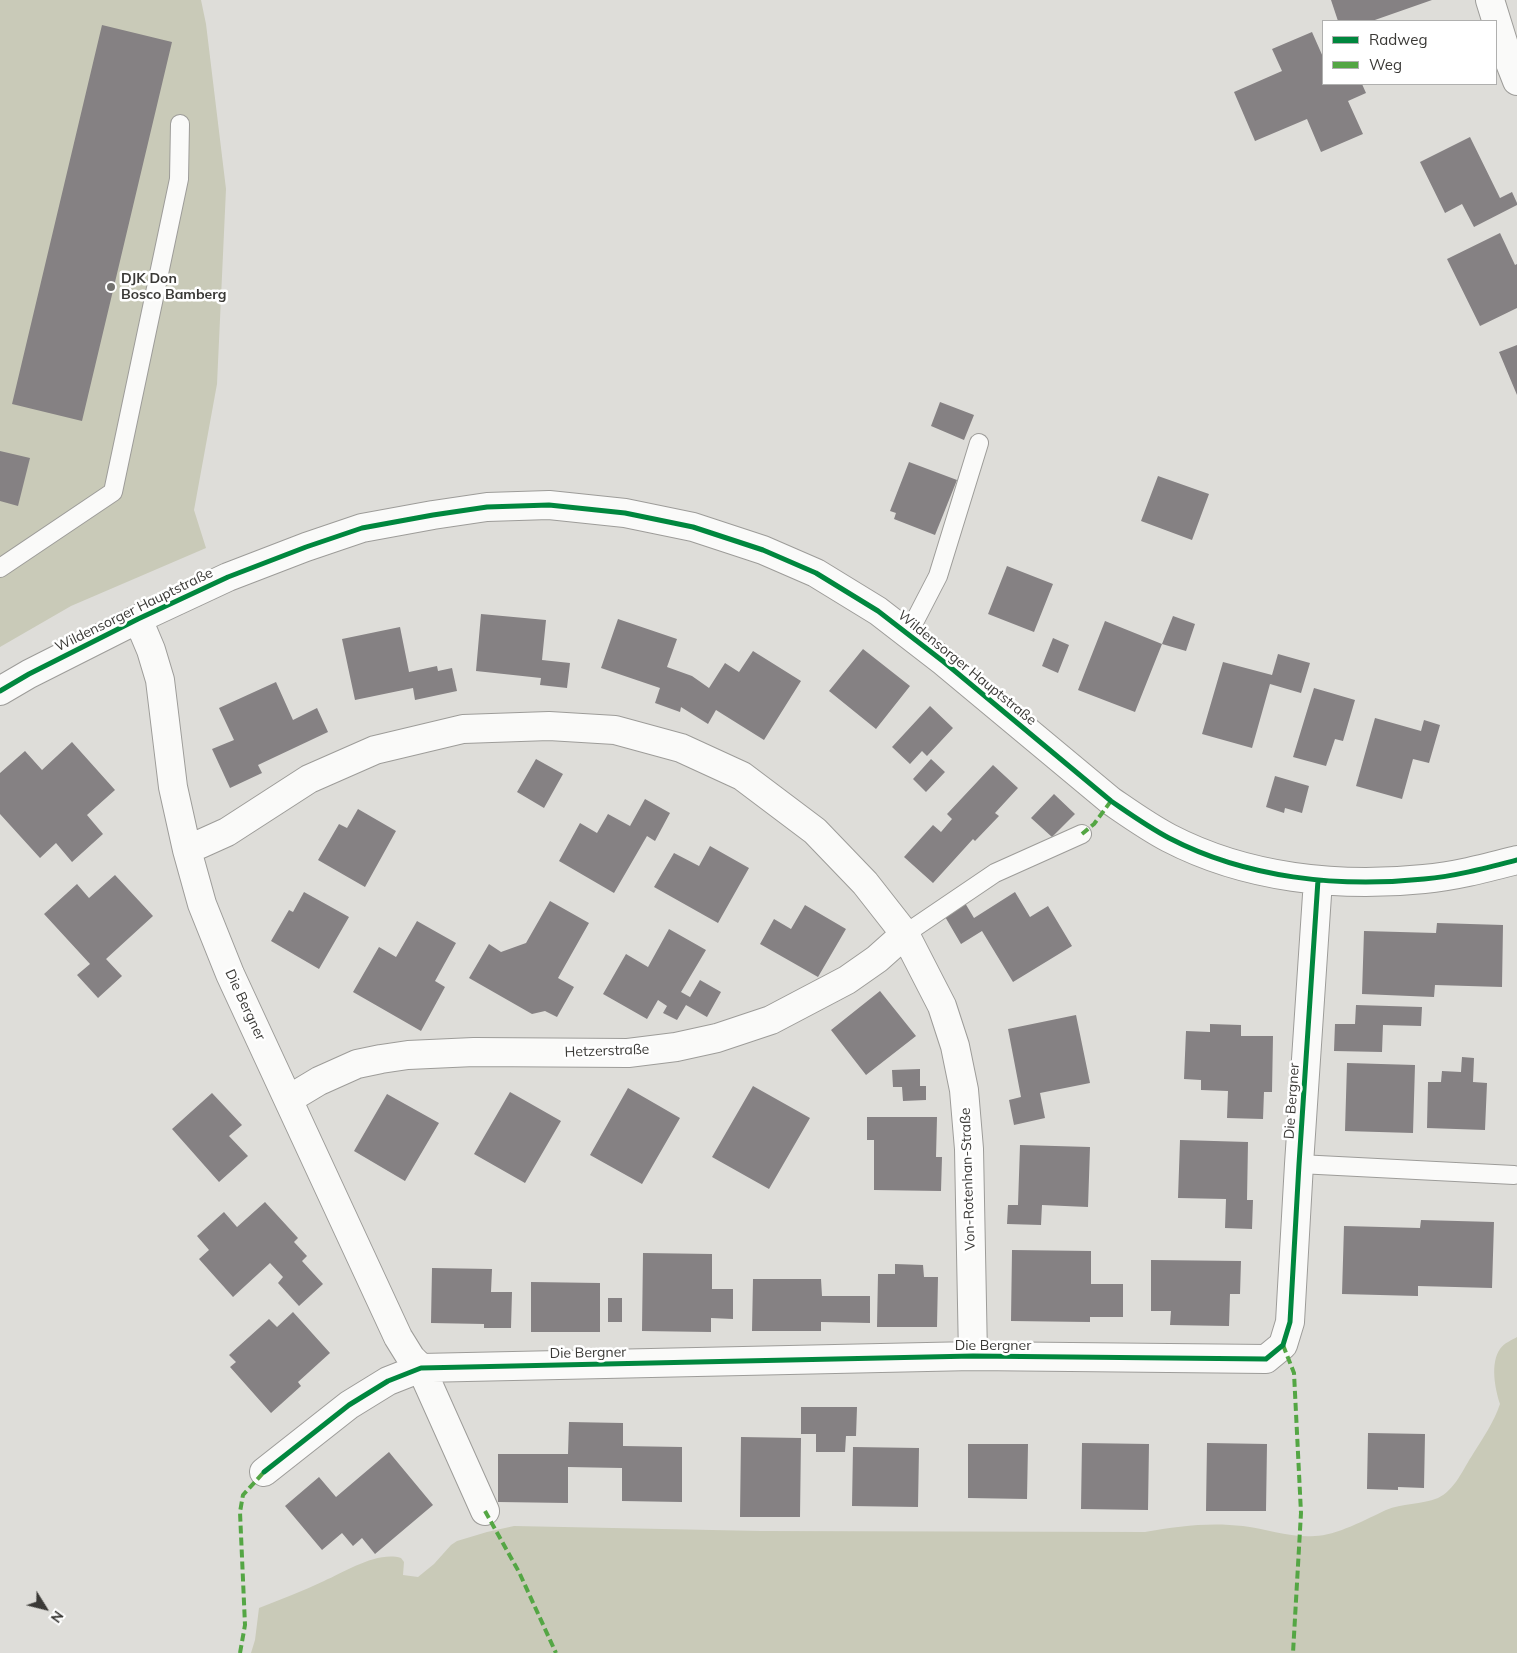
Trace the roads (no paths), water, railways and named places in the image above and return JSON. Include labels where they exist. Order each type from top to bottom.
[{"type":"street","points":[[1490,0],[1496,20]]},
{"type":"street","points":[[1497,23],[1517,80]]},
{"type":"street","name":"Wildensorger Hauptstraße","points":[[0,691],[29,674],[138,619],[228,576],[362,528],[487,506],[549,505],[625,513],[693,527],[763,550],[816,573],[878,611],[908,634],[1135,818],[1169,838],[1211,856],[1280,874],[1318,880],[1361,882],[1424,879],[1465,873],[1517,860]]},
{"type":"street","name":"Die Bergner","points":[[138,619],[151,650],[160,680],[174,787],[187,850],[202,904],[230,974],[398,1338],[420,1368],[485,1511]]},
{"type":"street","name":"Von-Rotenhan-Straße","points":[[187,850],[228,832],[309,780],[376,750],[463,730],[550,726],[616,730],[681,748],[742,776],[815,831],[866,883],[904,934],[942,1006],[955,1046],[964,1090],[970,1149],[973,1356]]},
{"type":"street","name":"Die Bergner","points":[[264,1472],[349,1405],[388,1382],[420,1368],[973,1356],[1266,1359],[1283,1345],[1290,1322],[1318,880]]},
{"type":"street","name":"Hetzerstraße","points":[[288,1099],[319,1081],[357,1064],[381,1058],[474,1052],[628,1053],[676,1047],[717,1038],[771,1020],[847,980],[878,959],[904,934]]},
{"type":"lane","points":[[0,568],[113,492],[178,178],[180,124]]},
{"type":"lane","points":[[908,634],[938,576],[979,443]]},
{"type":"lane","points":[[904,934],[995,873],[1082,834]]},
{"type":"lane","points":[[1299,1164],[1514,1175]]},
{"type":"place","name":"DJK Don Bosco Bamberg","points":[[111,287]]}]
